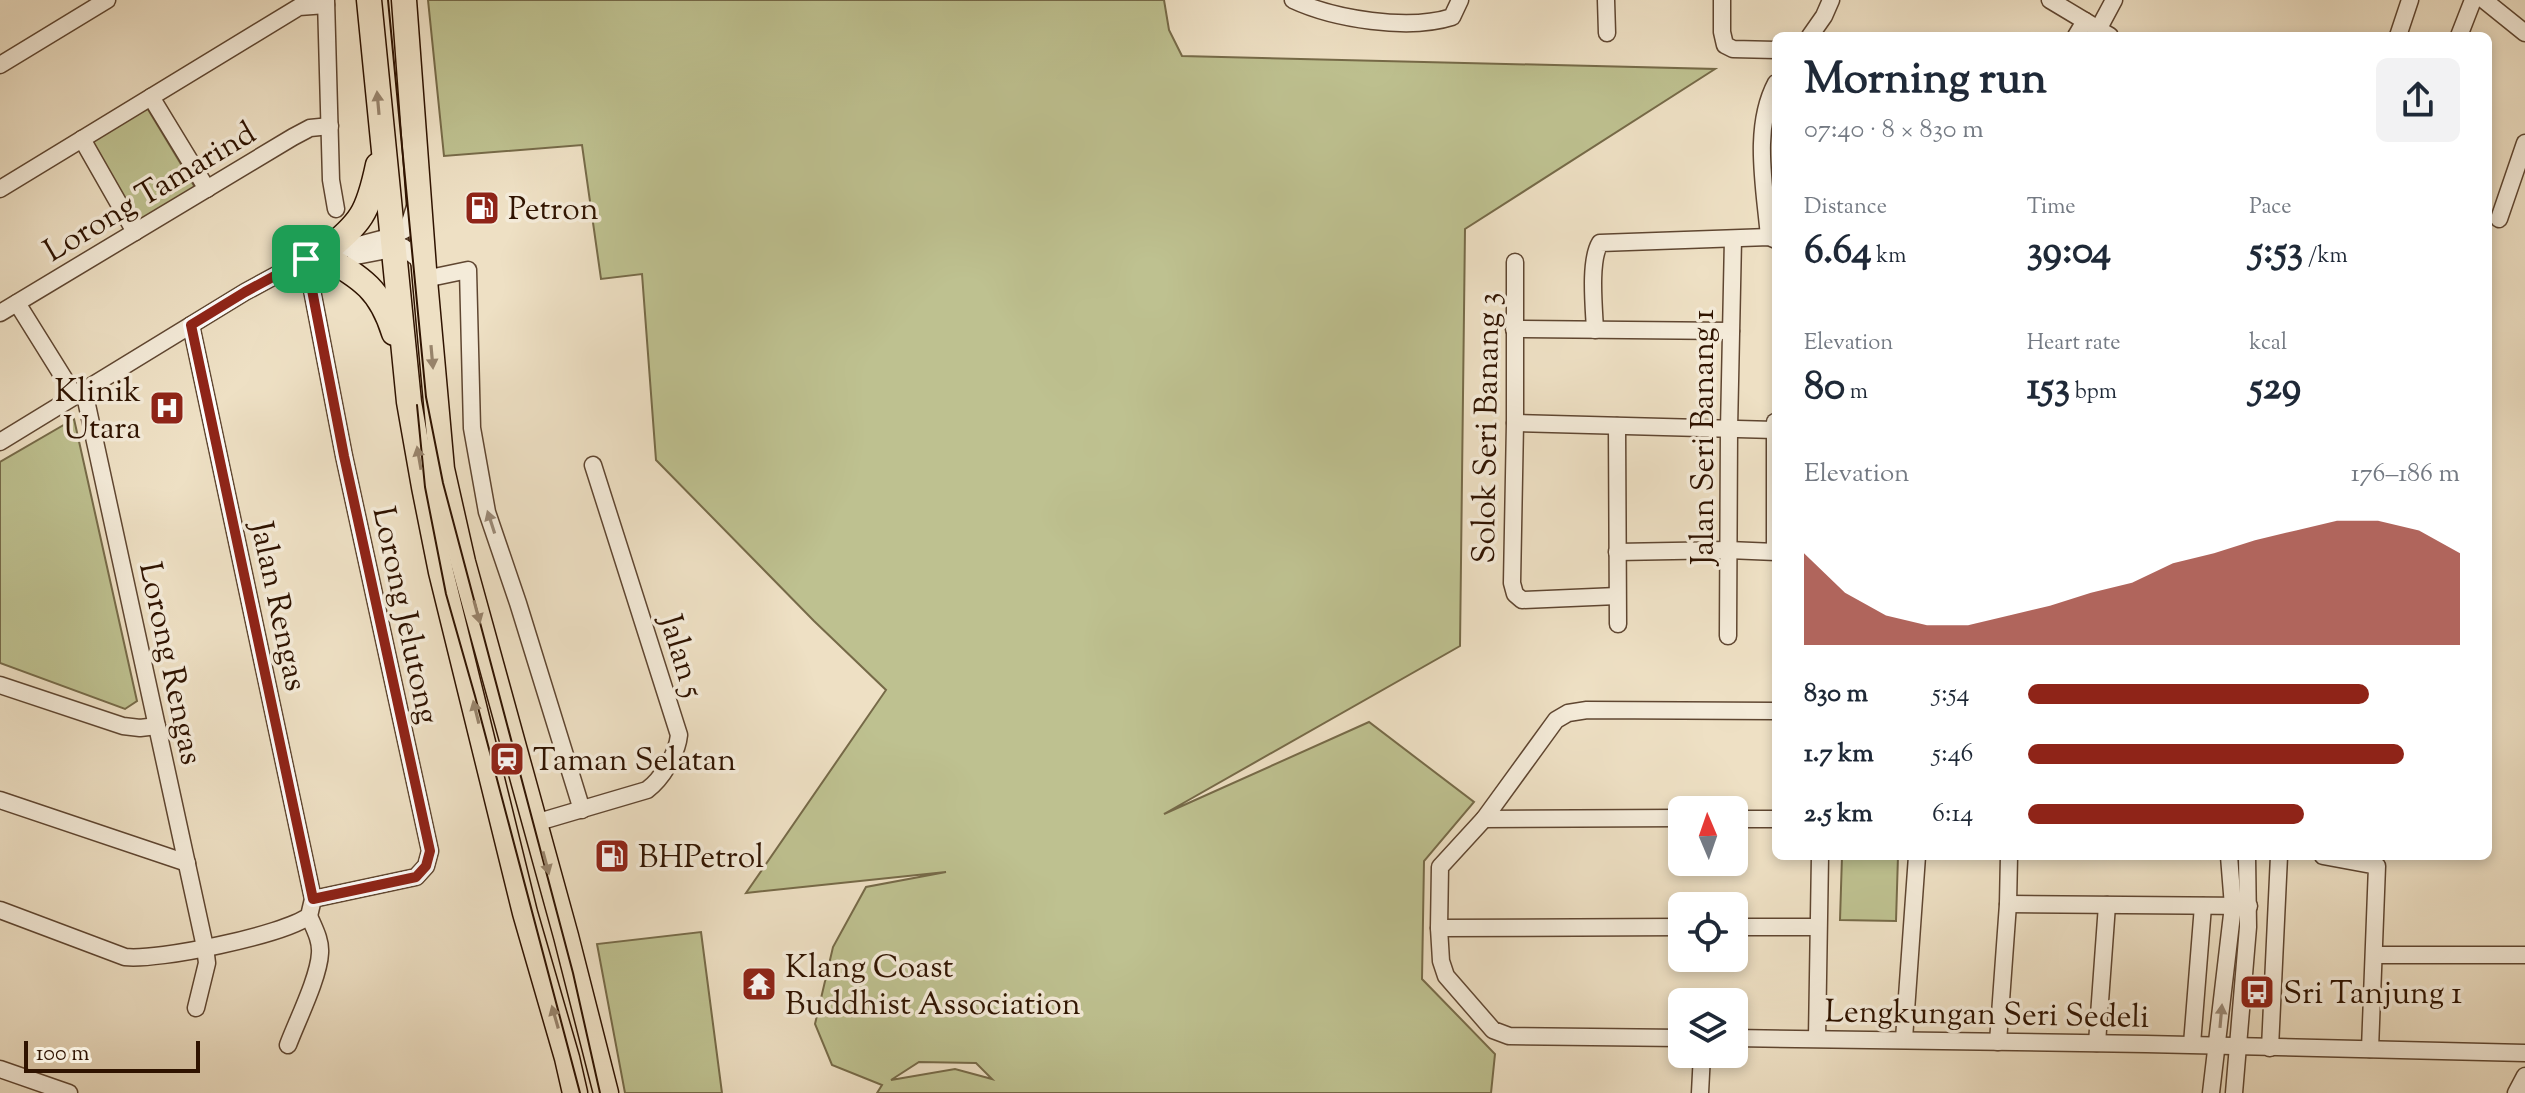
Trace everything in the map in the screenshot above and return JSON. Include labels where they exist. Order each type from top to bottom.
[{"type":"highway","points":[[369,0],[409,402]]},
{"type":"highway","points":[[404,0],[442,469],[463,562],[606,1093]]},
{"type":"highway","points":[[382,147],[366,211],[355,227],[314,257],[361,280],[387,310],[409,402],[441,572],[525,913],[575,1093]]},
{"type":"street","points":[[0,65],[107,0]]},
{"type":"street","points":[[1293,0],[1331,15],[1363,20],[1430,22],[1452,17],[1460,0]]},
{"type":"street","points":[[1606,0],[1607,33]]},
{"type":"street","points":[[1722,0],[1725,45],[1733,49],[1772,50]]},
{"type":"street","points":[[1813,32],[1831,0]]},
{"type":"street","points":[[2050,0],[2098,28],[2114,0]]},
{"type":"street","points":[[2399,32],[2410,0]]},
{"type":"street","points":[[2461,32],[2473,0]]},
{"type":"street","points":[[2484,0],[2525,33]]},
{"type":"street","points":[[0,189],[299,7],[326,2],[331,180],[336,209]]},
{"type":"street","points":[[1772,93],[1762,152],[1772,217]]},
{"type":"street","points":[[151,97],[207,189]]},
{"type":"street","name":"Lorong Tamarind","points":[[0,313],[310,128],[330,126]]},
{"type":"street","points":[[82,139],[135,232]]},
{"type":"street","points":[[2499,219],[2525,143]]},
{"type":"street","points":[[0,442],[245,292],[314,257],[394,242],[408,228],[419,191]]},
{"type":"street","name":"Jalan Seri Banang 1","points":[[1728,636],[1733,239]]},
{"type":"street","points":[[1595,330],[1595,261],[1600,243],[1772,239]]},
{"type":"street","points":[[394,242],[409,250],[424,274],[468,270],[472,428],[487,512],[582,810]]},
{"type":"street","name":"Lorong Jelutong","points":[[0,910],[125,957],[152,957],[297,925],[311,908],[416,877],[426,866],[430,851],[344,456],[314,257]]},
{"type":"street","name":"Solok Seri Banang 3","points":[[1515,262],[1512,583],[1515,594],[1522,600],[1617,596]]},
{"type":"street","name":"Lorong Rengas","points":[[17,303],[80,394],[205,947],[207,963],[196,1008]]},
{"type":"street","name":"Jalan Rengas","points":[[191,325],[318,937],[318,967],[288,1045]]},
{"type":"street","points":[[1514,329],[1731,331]]},
{"type":"street","points":[[1515,423],[1729,429],[1772,425]]},
{"type":"street","points":[[1617,426],[1618,624]]},
{"type":"street","name":"Jalan 5","points":[[535,823],[639,794],[654,785],[678,744],[679,735],[593,465]]},
{"type":"street","points":[[1617,552],[1772,552]]},
{"type":"street","points":[[0,685],[123,726],[157,726]]},
{"type":"street","points":[[1668,1038],[1509,1036],[1493,1030],[1446,976],[1441,961],[1440,867],[1484,819],[1556,720],[1568,713],[1602,710],[1772,711]]},
{"type":"street","points":[[0,800],[187,863]]},
{"type":"street","points":[[1484,819],[1668,818]]},
{"type":"street","points":[[1748,819],[1772,819]]},
{"type":"street","points":[[1817,1038],[1820,860]]},
{"type":"street","points":[[1904,1039],[1917,860]]},
{"type":"street","points":[[1998,1042],[2009,860]]},
{"type":"street","points":[[2230,860],[2241,906],[2239,1046],[2234,1093]]},
{"type":"street","points":[[2211,1093],[2247,860]]},
{"type":"street","points":[[2270,1048],[2279,860]]},
{"type":"street","points":[[2345,860],[2377,866],[2370,1049]]},
{"type":"street","points":[[2008,904],[2241,906]]},
{"type":"street","points":[[2097,1043],[2107,905]]},
{"type":"street","points":[[2192,1044],[2203,906]]},
{"type":"street","points":[[1439,928],[1668,927]]},
{"type":"street","points":[[1748,927],[1818,927]]},
{"type":"street","points":[[2375,955],[2525,955]]},
{"type":"street","name":"Lengkungan Seri Sedeli","points":[[1748,1038],[2192,1044],[2525,1053]]},
{"type":"street","points":[[1700,1093],[1701,1068]]},
{"type":"street","points":[[0,1069],[69,1093]]},
{"type":"street","points":[[2516,1093],[2525,1076]]},
{"type":"green space","points":[[428,0],[1164,0],[1169,30],[1182,56],[1715,69],[1465,229],[1460,646],[1164,814],[1369,722],[1474,802],[1424,861],[1422,979],[1495,1054],[1491,1093],[877,1093],[882,1085],[832,1065],[815,1024],[833,947],[866,887],[946,872],[746,893],[886,690],[656,460],[642,274],[601,279],[582,145],[444,156]],"holes":[[[919,1062],[976,1063],[992,1079],[955,1069],[891,1080]]]},
{"type":"green space","points":[[146,106],[196,189],[139,224],[88,141]]},
{"type":"green space","points":[[74,419],[137,701],[125,709],[0,663],[0,462]]},
{"type":"green space","points":[[1842,860],[1898,860],[1896,921],[1840,920]]},
{"type":"green space","points":[[701,932],[722,1093],[625,1093],[597,944]]},
{"type":"tram line","points":[[388,0],[426,397],[443,483],[573,973],[600,1093]]},
{"type":"tram line","points":[[417,405],[425,487],[446,594],[580,1093]]},
{"type":"place","name":"Petron","points":[[482,208]]},
{"type":"place","name":"Klinik Utara","points":[[167,408]]},
{"type":"place","name":"Taman Selatan","points":[[507,759]]},
{"type":"place","name":"BHPetrol","points":[[612,856]]},
{"type":"place","name":"Klang Coast Buddhist Association","points":[[759,984]]},
{"type":"place","name":"Sri Tanjung 1","points":[[2257,992]]},
{"type":"route","points":[[306,259],[344,456],[430,851],[426,866],[416,877],[313,899],[191,325],[306,259]]}]
